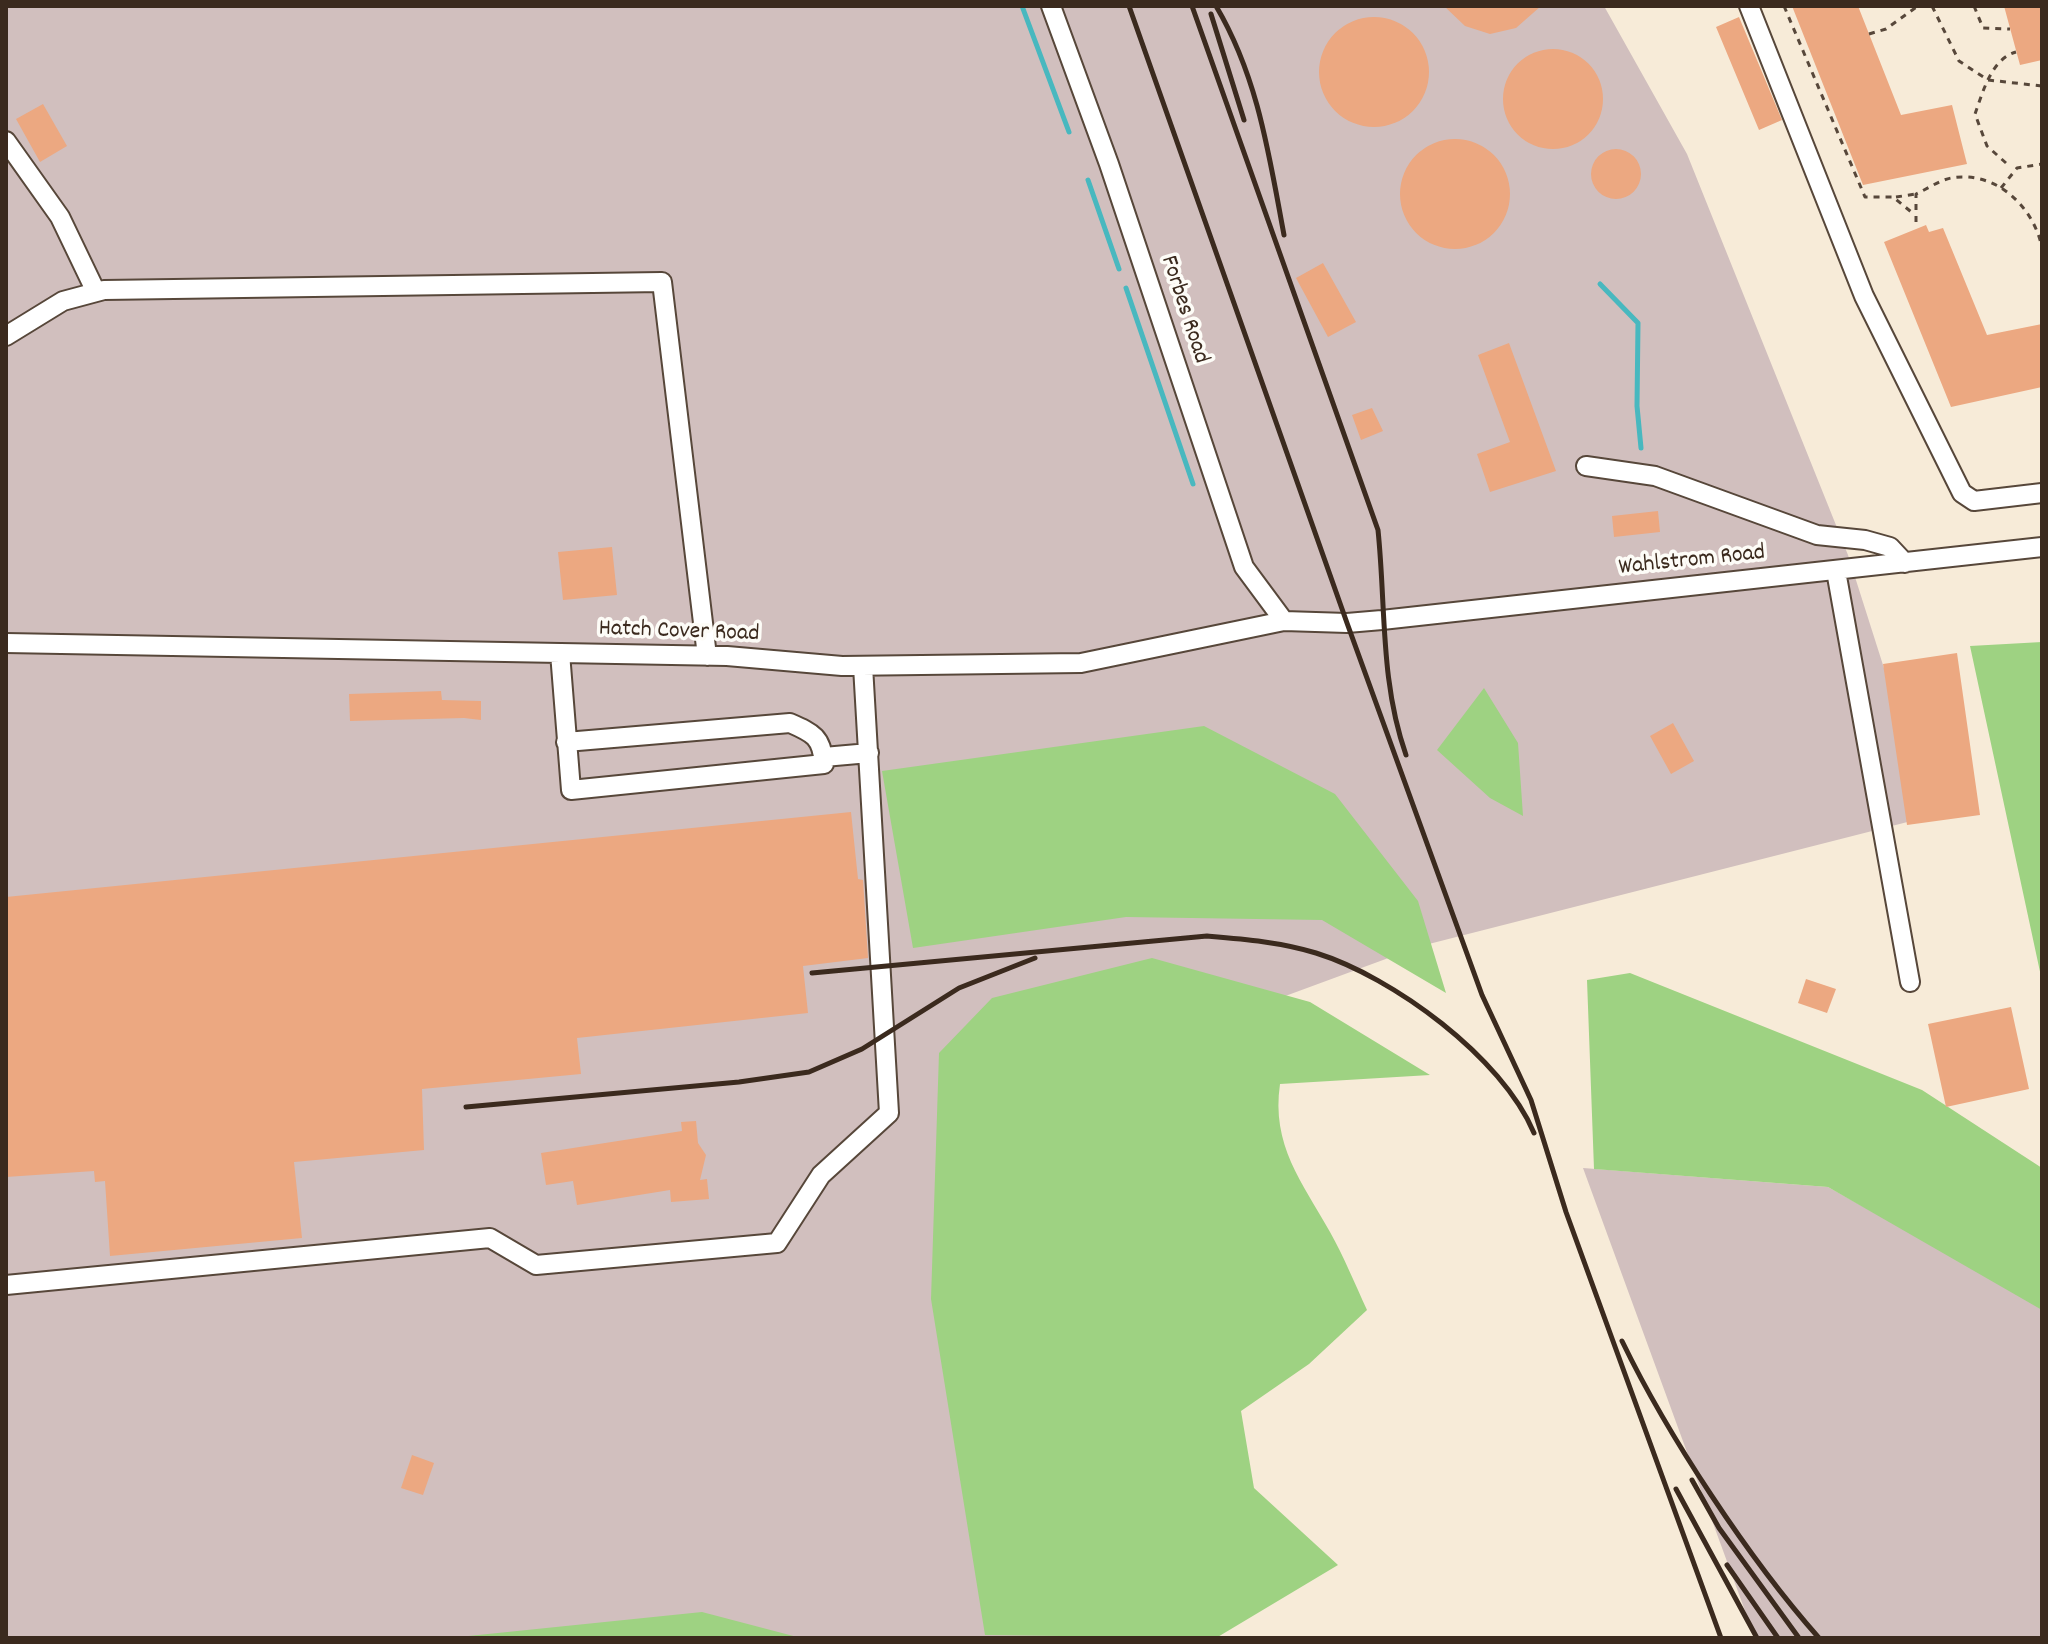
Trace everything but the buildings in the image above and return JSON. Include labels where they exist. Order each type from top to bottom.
[{"type":"street","name":"Forbes Road","points":[[1051,6],[1109,164],[1244,567],[1284,621]]},
{"type":"street","points":[[1749,6],[1864,296],[1962,493],[1974,501],[2042,493]]},
{"type":"street","points":[[6,141],[60,217],[96,292]]},
{"type":"street","points":[[6,336],[63,301],[96,292],[662,282],[707,656]]},
{"type":"street","points":[[1586,466],[1655,476],[1817,535],[1865,540],[1890,547],[1905,563]]},
{"type":"street","name":"Wahlstrom Road","points":[[1347,623],[2042,547]]},
{"type":"street","points":[[1836,571],[1910,982]]},
{"type":"street","name":"Hatch Cover Road","points":[[6,643],[707,656],[863,666],[1081,663],[1284,621],[1347,623]]},
{"type":"street","points":[[560,653],[566,742],[571,790],[824,764],[822,743],[816,734],[790,723],[566,742]]},
{"type":"street","points":[[6,1285],[490,1238],[536,1265],[777,1243],[821,1175],[889,1113],[863,666]]},
{"type":"street","points":[[824,757],[869,753]]},
{"type":"path","points":[[1784,6],[1865,197],[1916,194],[1951,178],[1981,180],[2009,191],[2038,226],[2042,248]]},
{"type":"path","points":[[1869,34],[1886,29],[1918,6]]},
{"type":"path","points":[[1932,6],[1959,61],[1988,80],[2042,86]]},
{"type":"path","points":[[1974,6],[1983,28],[2010,29]]},
{"type":"path","points":[[2006,163],[1987,146],[1975,114],[1988,80],[2006,55],[2016,52]]},
{"type":"path","points":[[2001,188],[2017,168],[2042,164]]},
{"type":"path","points":[[1916,194],[1916,222]]},
{"type":"path","points":[[1893,197],[1915,215]]},
{"type":"shaded area","points":[[6,6],[1604,6],[1687,154],[1848,555],[1931,816],[1421,946],[1090,1068],[1062,1638],[6,1638]]},
{"type":"shaded area","points":[[1583,1168],[1828,1187],[2042,1306],[2042,1638],[1755,1638]]},
{"type":"green space","points":[[2042,642],[2042,981],[1970,646]]},
{"type":"green space","points":[[1484,688],[1518,743],[1523,816],[1490,798],[1437,750]]},
{"type":"green space","points":[[1204,726],[1335,794],[1418,901],[1446,993],[1322,920],[1126,917],[913,948],[882,771]]},
{"type":"green space","points":[[1152,958],[1310,1002],[1430,1075],[1280,1084],[1278,1106],[1284,1144],[1367,1310],[1309,1364],[1241,1411],[1254,1488],[1338,1565],[1216,1638],[985,1635],[931,1299],[939,1053],[992,998]]},
{"type":"green space","points":[[1630,973],[1922,1090],[2042,1168],[2042,1310],[1828,1187],[1594,1169],[1587,980]]},
{"type":"green space","points":[[702,1612],[801,1638],[449,1638]]},
{"type":"waterway","points":[[1022,6],[1069,132]]},
{"type":"waterway","points":[[1088,180],[1119,269]]},
{"type":"waterway","points":[[1600,284],[1638,323],[1637,406],[1641,448]]},
{"type":"waterway","points":[[1126,288],[1193,484]]},
{"type":"railway","points":[[1129,6],[1347,623],[1482,995],[1531,1100],[1566,1212],[1721,1638]]},
{"type":"railway","points":[[1192,6],[1378,530],[1388,672],[1406,755]]},
{"type":"railway","points":[[1216,6],[1252,89],[1267,146],[1284,235]]},
{"type":"railway","points":[[1211,14],[1244,120]]},
{"type":"railway","points":[[812,973],[1207,936],[1289,946],[1316,953],[1378,981],[1442,1024],[1497,1076],[1519,1104],[1534,1133]]},
{"type":"railway","points":[[466,1107],[739,1082],[809,1072],[862,1049],[959,988],[1035,958]]},
{"type":"railway","points":[[1622,1341],[1662,1416],[1712,1496],[1765,1572],[1819,1638]]},
{"type":"railway","points":[[1692,1480],[1719,1528],[1799,1638]]},
{"type":"railway","points":[[1676,1489],[1757,1638]]},
{"type":"railway","points":[[1727,1565],[1778,1638]]}]
